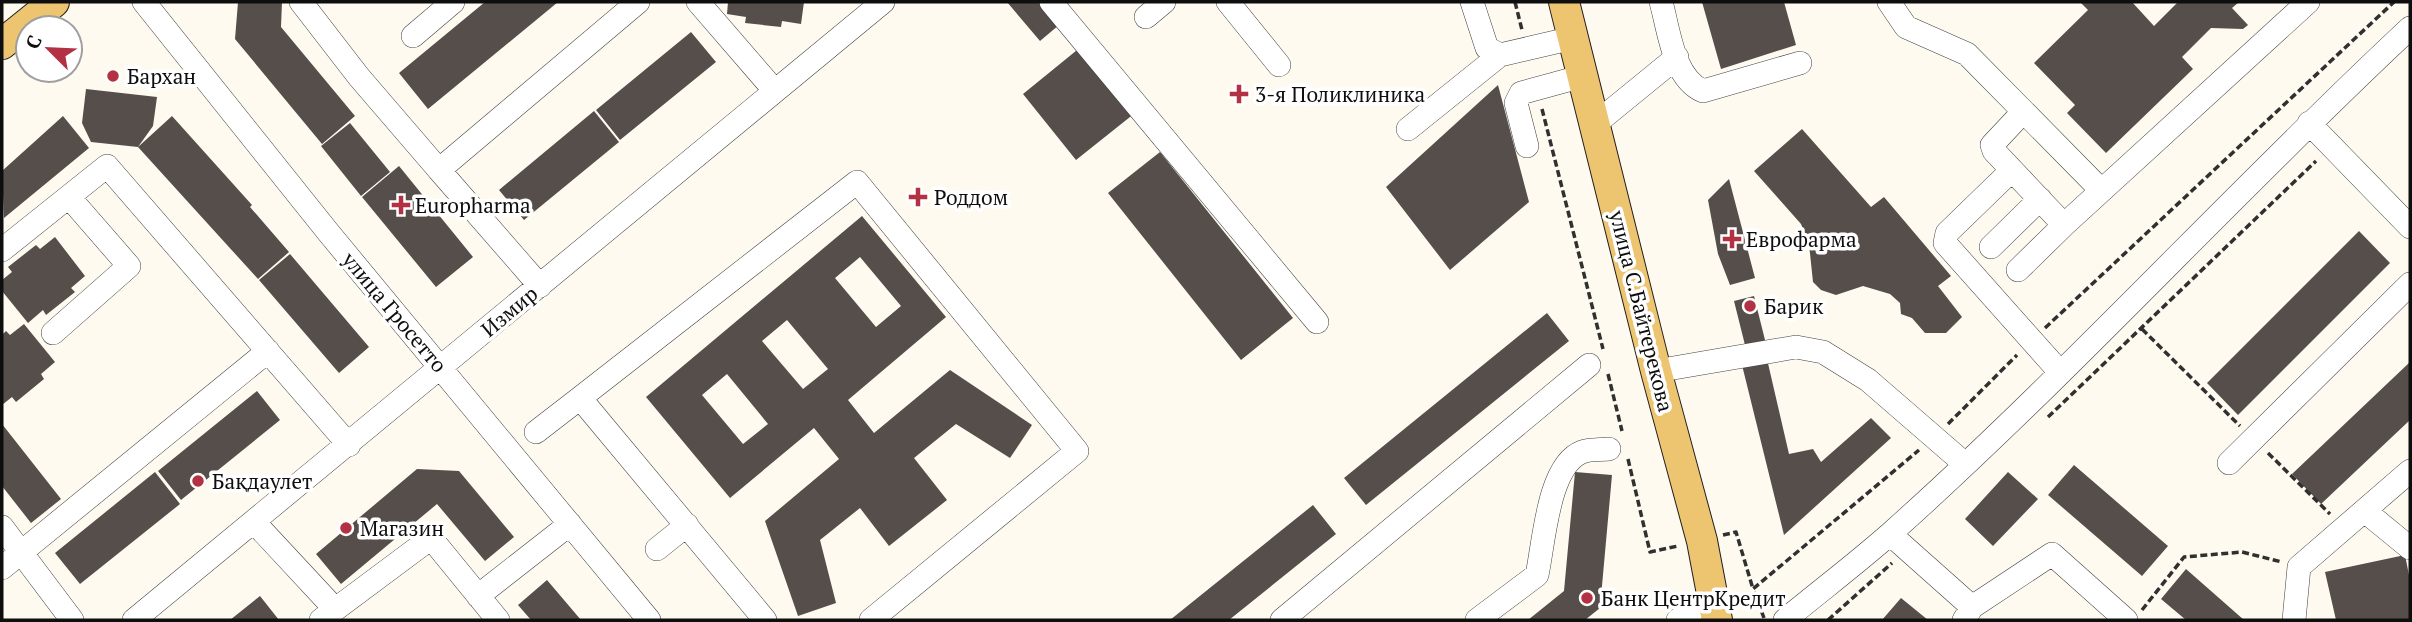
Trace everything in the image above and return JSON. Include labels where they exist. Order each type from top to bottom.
[{"type":"main road","points":[[2,44],[54,2]]},
{"type":"main road","name":"улица С.Байтерекова","points":[[1564,2],[1656,372],[1702,541],[1715,609]]},
{"type":"street","name":"улица Гросетто","points":[[144,2],[649,620]]},
{"type":"street","points":[[301,2],[359,77],[540,286]]},
{"type":"street","points":[[413,36],[453,2]]},
{"type":"street","points":[[439,170],[638,2]]},
{"type":"street","points":[[698,2],[775,91]]},
{"type":"street","name":"Измир","points":[[134,620],[883,2]]},
{"type":"street","points":[[1051,2],[1317,322]]},
{"type":"street","points":[[1146,17],[1164,2]]},
{"type":"street","points":[[1228,2],[1279,65]]},
{"type":"street","points":[[1472,2],[1487,48],[1500,55]]},
{"type":"street","points":[[1661,2],[1677,57],[1689,85],[1703,91],[1800,62]]},
{"type":"street","points":[[1889,2],[1906,27],[1967,54],[2101,190]]},
{"type":"street","points":[[2018,270],[2101,190],[2308,2]]},
{"type":"street","points":[[1785,620],[1889,534],[1965,464],[2309,122],[2410,28]]},
{"type":"street","points":[[1408,129],[1500,55],[1573,38]]},
{"type":"street","points":[[1595,124],[1677,57]]},
{"type":"street","points":[[1527,146],[1516,103],[1521,93],[1583,76]]},
{"type":"street","points":[[2022,112],[1992,145],[2011,171],[2064,225]]},
{"type":"street","points":[[2309,122],[2407,216]]},
{"type":"street","points":[[4,244],[107,166],[349,445]]},
{"type":"street","points":[[2011,171],[1947,233],[1945,243],[2059,371]]},
{"type":"street","points":[[536,432],[857,182],[1077,451],[871,620]]},
{"type":"street","points":[[53,333],[128,266],[69,197]]},
{"type":"street","points":[[1991,247],[2040,199]]},
{"type":"street","points":[[2229,463],[2410,284]]},
{"type":"street","points":[[1656,372],[1796,346],[1823,352],[1868,380],[1965,464]]},
{"type":"street","points":[[2,568],[268,351]]},
{"type":"street","points":[[1282,620],[1600,364]]},
{"type":"street","points":[[579,398],[765,620]]},
{"type":"street","points":[[1477,620],[1537,575],[1552,495],[1565,465],[1582,452],[1619,444]]},
{"type":"street","points":[[2294,620],[2299,566],[2366,512],[2410,471]]},
{"type":"street","points":[[2366,512],[2410,548]]},
{"type":"street","points":[[254,522],[327,614],[431,538],[498,620]]},
{"type":"street","points":[[478,596],[569,524]]},
{"type":"street","points":[[657,549],[687,525]]},
{"type":"street","points":[[2,527],[72,620]]},
{"type":"street","points":[[1889,534],[1968,614],[2052,554],[2126,620]]},
{"type":"street","points":[[1678,620],[1715,609]]},
{"type":"path","points":[[1515,2],[1527,49]]},
{"type":"path","points":[[1753,589],[1934,438],[2032,340],[2394,2]]},
{"type":"path","points":[[1537,88],[1619,444],[1650,552],[1736,532],[1765,620]]},
{"type":"path","points":[[2044,421],[2332,146]]},
{"type":"path","points":[[1828,620],[1906,551]]},
{"type":"path","points":[[2134,620],[2184,557],[2242,552],[2299,566]]},
{"type":"building","points":[[238,2],[282,2],[281,27],[355,116],[322,144],[235,39]]},
{"type":"building","points":[[485,2],[558,2],[428,109],[399,73]]},
{"type":"building","points":[[728,2],[804,2],[801,24],[782,21],[781,27],[745,23],[746,17],[727,14]]},
{"type":"building","points":[[1007,2],[1039,2],[1059,25],[1040,41]]},
{"type":"building","points":[[1702,2],[1784,2],[1796,45],[1721,69]]},
{"type":"building","points":[[2080,2],[2132,2],[2154,26],[2178,2],[2239,2],[2232,8],[2248,25],[2243,29],[2211,28],[2182,57],[2193,69],[2106,153],[2067,113],[2075,105],[2034,63],[2088,10]]},
{"type":"building","points":[[691,32],[716,62],[620,140],[596,110]]},
{"type":"building","points":[[1082,46],[1135,113],[1076,160],[1023,94]]},
{"type":"building","points":[[1498,85],[1529,202],[1450,270],[1386,187]]},
{"type":"building","points":[[86,89],[157,97],[153,126],[138,147],[91,142],[82,123]]},
{"type":"building","points":[[594,111],[619,142],[524,220],[499,190]]},
{"type":"building","points":[[63,116],[89,148],[4,218],[2,171]]},
{"type":"building","points":[[172,116],[252,205],[250,207],[289,252],[258,279],[138,147]]},
{"type":"building","points":[[350,123],[390,172],[361,196],[321,146]]},
{"type":"building","points":[[1802,129],[1871,207],[1884,197],[1951,276],[1938,286],[1962,317],[1946,333],[1925,333],[1912,318],[1901,314],[1900,303],[1890,294],[1863,286],[1836,295],[1821,290],[1813,282],[1809,244],[1801,224],[1754,171]]},
{"type":"building","points":[[1160,152],[1293,318],[1241,360],[1108,193]]},
{"type":"building","points":[[399,166],[473,257],[436,287],[362,197]]},
{"type":"building","points":[[1729,179],[1755,278],[1730,285],[1718,254],[1708,200]]},
{"type":"building","points":[[862,216],[946,317],[848,400],[874,433],[950,370],[1032,425],[1010,458],[956,424],[914,458],[947,500],[889,546],[860,508],[820,540],[836,603],[798,616],[765,521],[839,459],[814,428],[730,498],[646,397]],"holes":[[[860,257],[901,306],[876,327],[835,278]],[[787,320],[828,369],[803,389],[762,341]],[[727,374],[768,424],[743,444],[702,395]]]},
{"type":"building","points":[[2359,231],[2390,263],[2238,415],[2207,383]]},
{"type":"building","points":[[55,237],[85,276],[71,288],[75,292],[46,315],[43,310],[28,323],[2,291],[2,280],[12,272],[8,267],[36,245],[40,249]]},
{"type":"building","points":[[290,254],[369,347],[339,373],[259,280]]},
{"type":"building","points":[[1754,296],[1766,344],[1746,349],[1734,301]]},
{"type":"building","points":[[1547,313],[1569,341],[1366,505],[1344,478]]},
{"type":"building","points":[[24,324],[55,362],[41,374],[44,379],[16,402],[12,397],[2,405],[2,335],[6,331],[10,335]]},
{"type":"building","points":[[1767,359],[1789,454],[1813,449],[1821,462],[1871,418],[1891,438],[1784,535],[1742,365]]},
{"type":"building","points":[[2410,362],[2410,420],[2321,504],[2292,474]]},
{"type":"building","points":[[257,391],[280,420],[181,500],[158,471]]},
{"type":"building","points":[[2,424],[61,499],[31,523],[2,486]]},
{"type":"building","points":[[2074,465],[2168,546],[2142,576],[2048,495]]},
{"type":"building","points":[[417,469],[459,471],[514,537],[485,561],[437,504],[341,584],[316,554]]},
{"type":"building","points":[[155,472],[180,504],[80,584],[55,553]]},
{"type":"building","points":[[1575,472],[1612,475],[1600,608],[1585,620],[1528,620],[1564,591]]},
{"type":"building","points":[[2008,472],[2038,499],[1993,546],[1965,519]]},
{"type":"building","points":[[1313,505],[1336,534],[1229,620],[1170,620]]},
{"type":"building","points":[[2405,555],[2410,580],[2410,620],[2336,620],[2325,572]]},
{"type":"building","points":[[2186,569],[2244,620],[2186,620],[2161,599]]},
{"type":"building","points":[[547,580],[581,620],[531,620],[518,605]]},
{"type":"building","points":[[260,596],[279,620],[230,620]]},
{"type":"building","points":[[1901,598],[1928,620],[1882,620]]},
{"type":"place","name":"Бархан","points":[[113,76]]},
{"type":"place","name":"3-я Поликлиника","points":[[1239,94]]},
{"type":"place","name":"Роддом","points":[[918,197]]},
{"type":"place","name":"Europharma","points":[[401,205]]},
{"type":"place","name":"Еврофарма","points":[[1732,239]]},
{"type":"place","name":"Барик","points":[[1750,306]]},
{"type":"place","name":"Бақдаулет","points":[[198,481]]},
{"type":"place","name":"Магазин","points":[[346,528]]},
{"type":"place","name":"Банк ЦентрКредит","points":[[1587,598]]}]
